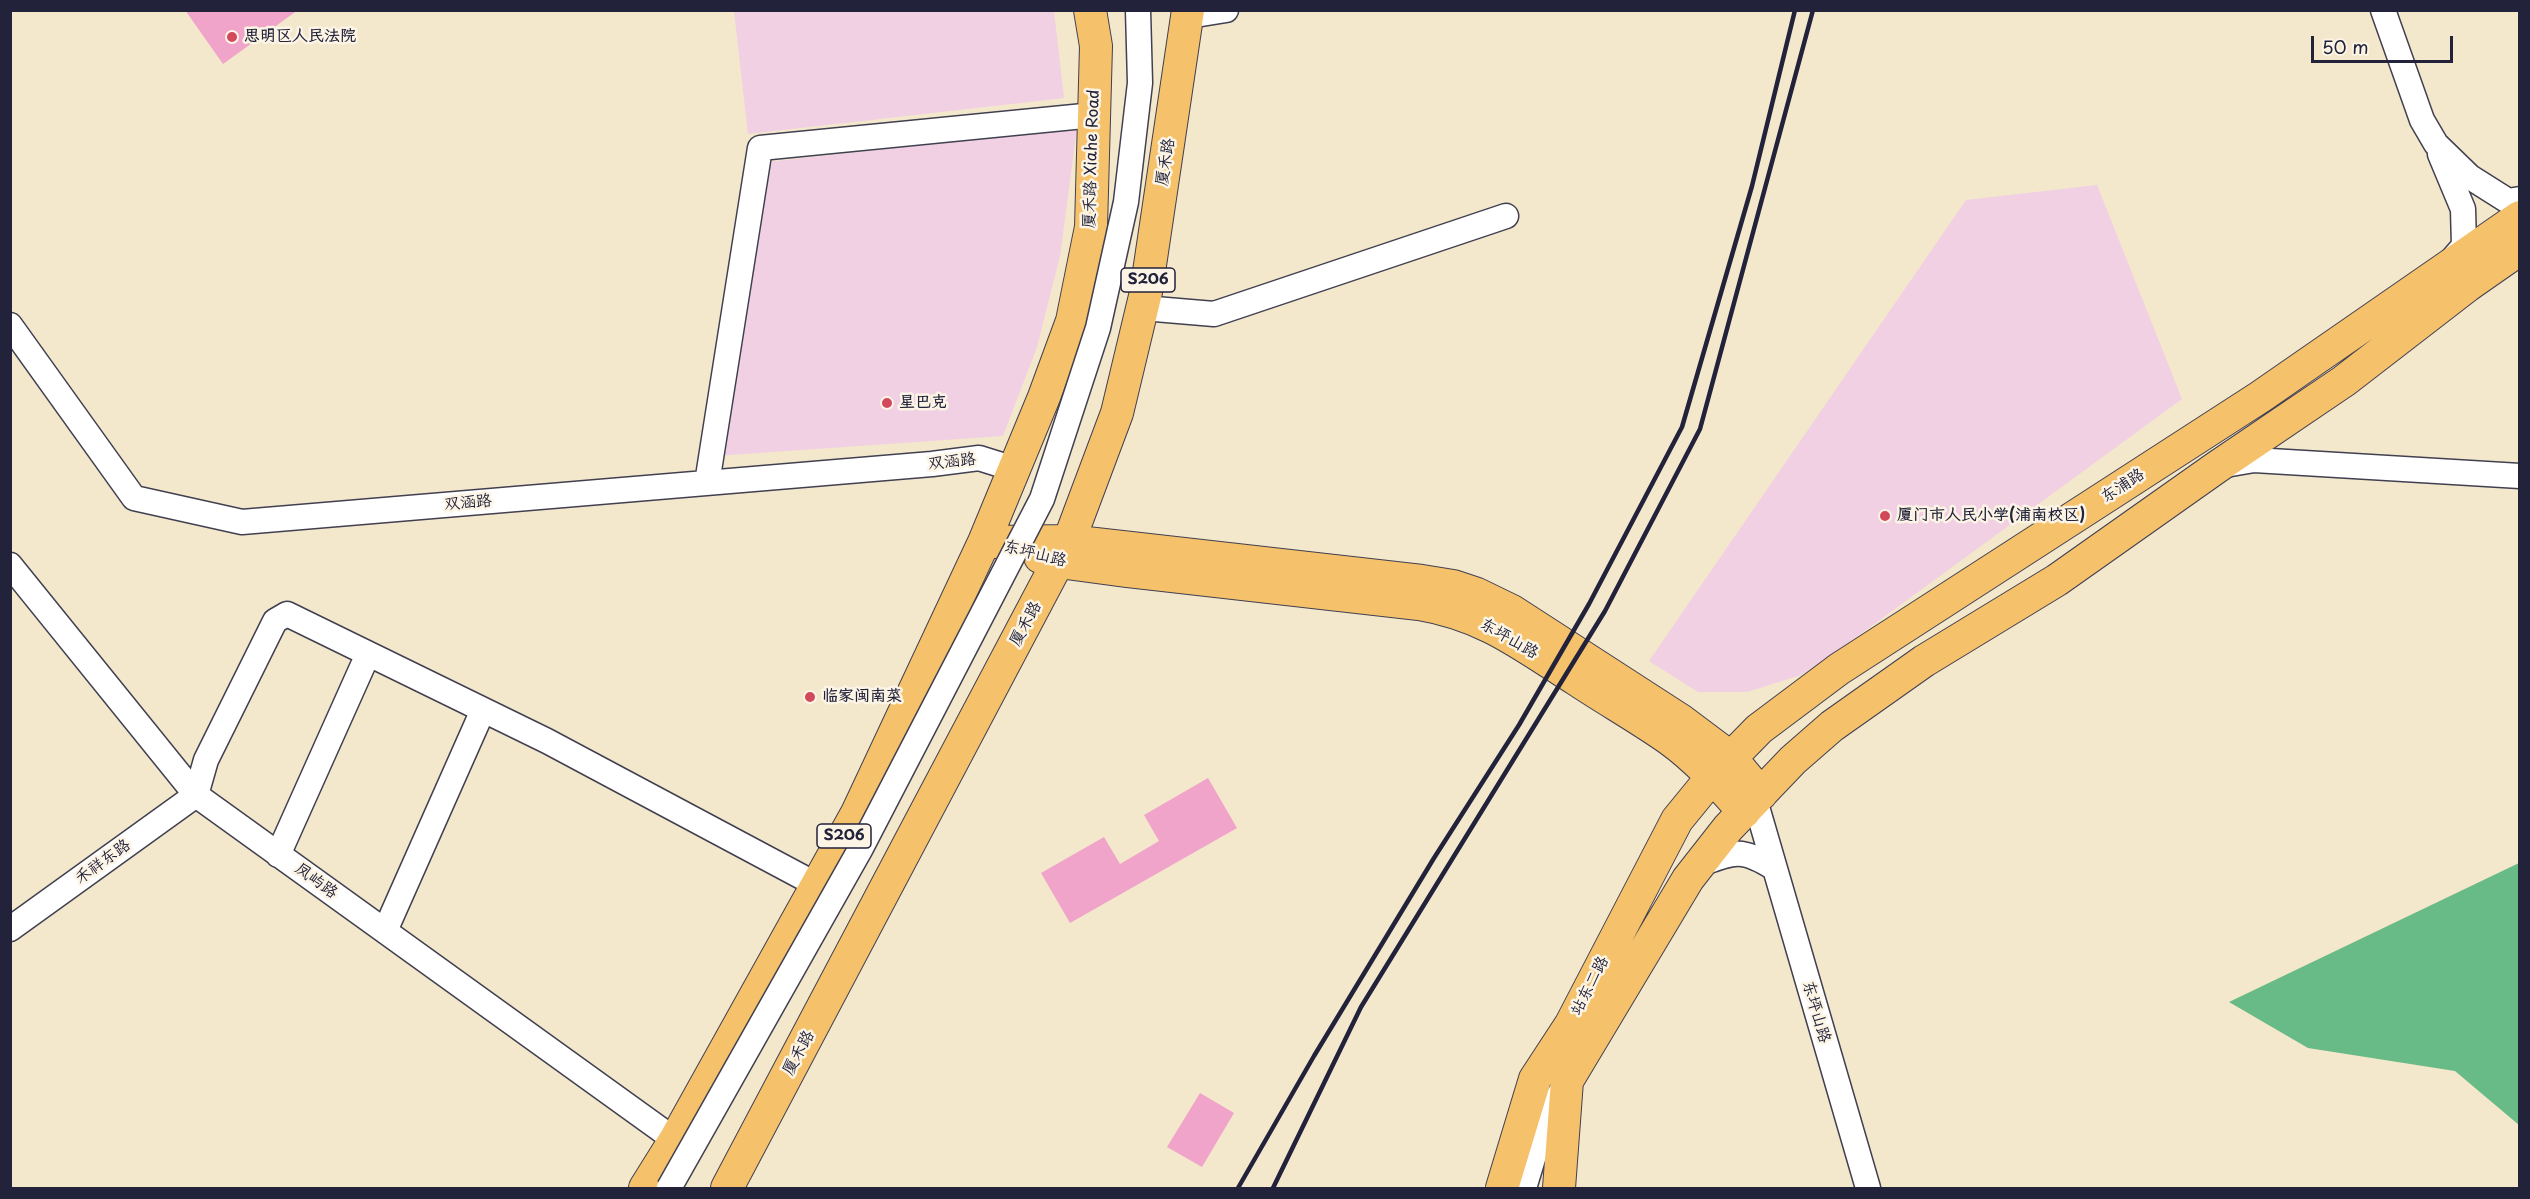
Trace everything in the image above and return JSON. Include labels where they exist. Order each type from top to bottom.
[{"type":"main road","name":"厦禾路 Xiahe Road","points":[[1014,469],[1072,321],[1091,227],[1096,46],[1090,13]]},
{"type":"main road","name":"厦禾路","points":[[730,1187],[1064,551],[1116,413],[1143,308],[1188,13]]},
{"type":"main road","name":"东浦路","points":[[1714,775],[1759,729],[1839,669],[2260,397],[2520,217]]},
{"type":"main road","points":[[1559,1188],[1567,1081],[1688,879],[1753,802],[1793,760],[1832,726],[1924,661],[2057,580],[2344,381],[2467,286],[2520,249]]},
{"type":"main road","name":"S206","points":[[645,1188],[675,1140],[857,813],[984,542],[1014,469]]},
{"type":"main road","name":"东坪山路","points":[[984,542],[1064,551],[1422,581],[1453,586],[1477,594],[1512,611],[1679,719],[1714,775],[1753,802]]},
{"type":"main road","name":"站东二路","points":[[1502,1188],[1535,1079],[1571,1024],[1677,820],[1714,775]]},
{"type":"street","points":[[669,1188],[861,848],[1042,499],[1098,328],[1126,202],[1140,83],[1138,10]]},
{"type":"street","points":[[1188,13],[1226,10]]},
{"type":"street","points":[[2383,10],[2422,120],[2436,144],[2463,209],[2464,246],[2444,270]]},
{"type":"street","points":[[707,483],[760,148],[1094,115]]},
{"type":"street","points":[[2436,144],[2470,177],[2508,201],[2520,199]]},
{"type":"street","points":[[1143,308],[1214,314],[1506,216]]},
{"type":"street","name":"双涵路","points":[[10,325],[134,498],[242,522],[932,464],[979,458],[1014,469]]},
{"type":"street","points":[[2217,467],[2254,460],[2520,476]]},
{"type":"street","name":"凤屿路","points":[[10,565],[196,795],[675,1140]]},
{"type":"street","points":[[196,795],[206,760],[275,621],[287,614],[547,741],[817,885]]},
{"type":"street","points":[[278,855],[368,654]]},
{"type":"street","points":[[385,931],[483,710]]},
{"type":"street","name":"禾祥东路","points":[[10,929],[196,795]]},
{"type":"street","name":"东坪山路","points":[[1753,802],[1868,1188]]},
{"type":"street","points":[[1698,865],[1733,853],[1748,854],[1774,868]]},
{"type":"street","points":[[1524,1188],[1546,1116],[1567,1081]]},
{"type":"shaded area","points":[[734,11],[1054,11],[1064,98],[748,134]]},
{"type":"shaded area","points":[[1077,128],[1060,256],[1037,347],[1003,436],[715,456],[767,162]]},
{"type":"shaded area","name":"厦门市人民小学(浦南校区)","points":[[2097,185],[2182,399],[1801,675],[1747,692],[1698,692],[1649,661],[1966,200]]},
{"type":"green space","points":[[2519,863],[2519,1125],[2455,1071],[2308,1048],[2229,1002]]},
{"type":"building","name":"思明区人民法院","points":[[185,10],[298,10],[223,64]]},
{"type":"building","points":[[1208,778],[1237,828],[1070,923],[1041,873],[1104,837],[1120,864],[1159,841],[1144,815]]},
{"type":"building","points":[[1200,1093],[1234,1113],[1202,1167],[1167,1147]]},
{"type":"railway","points":[[1238,1188],[1314,1056],[1434,858],[1519,725],[1589,604],[1682,427],[1752,186],[1795,10]]},
{"type":"railway","points":[[1273,1188],[1361,1007],[1605,611],[1700,429],[1813,10]]},
{"type":"place","name":"思明区人民法院","points":[[232,37]]},
{"type":"place","name":"星巴克","points":[[887,403]]},
{"type":"place","name":"厦门市人民小学(浦南校区)","points":[[1885,516]]},
{"type":"place","name":"临家闽南菜","points":[[810,697]]}]
